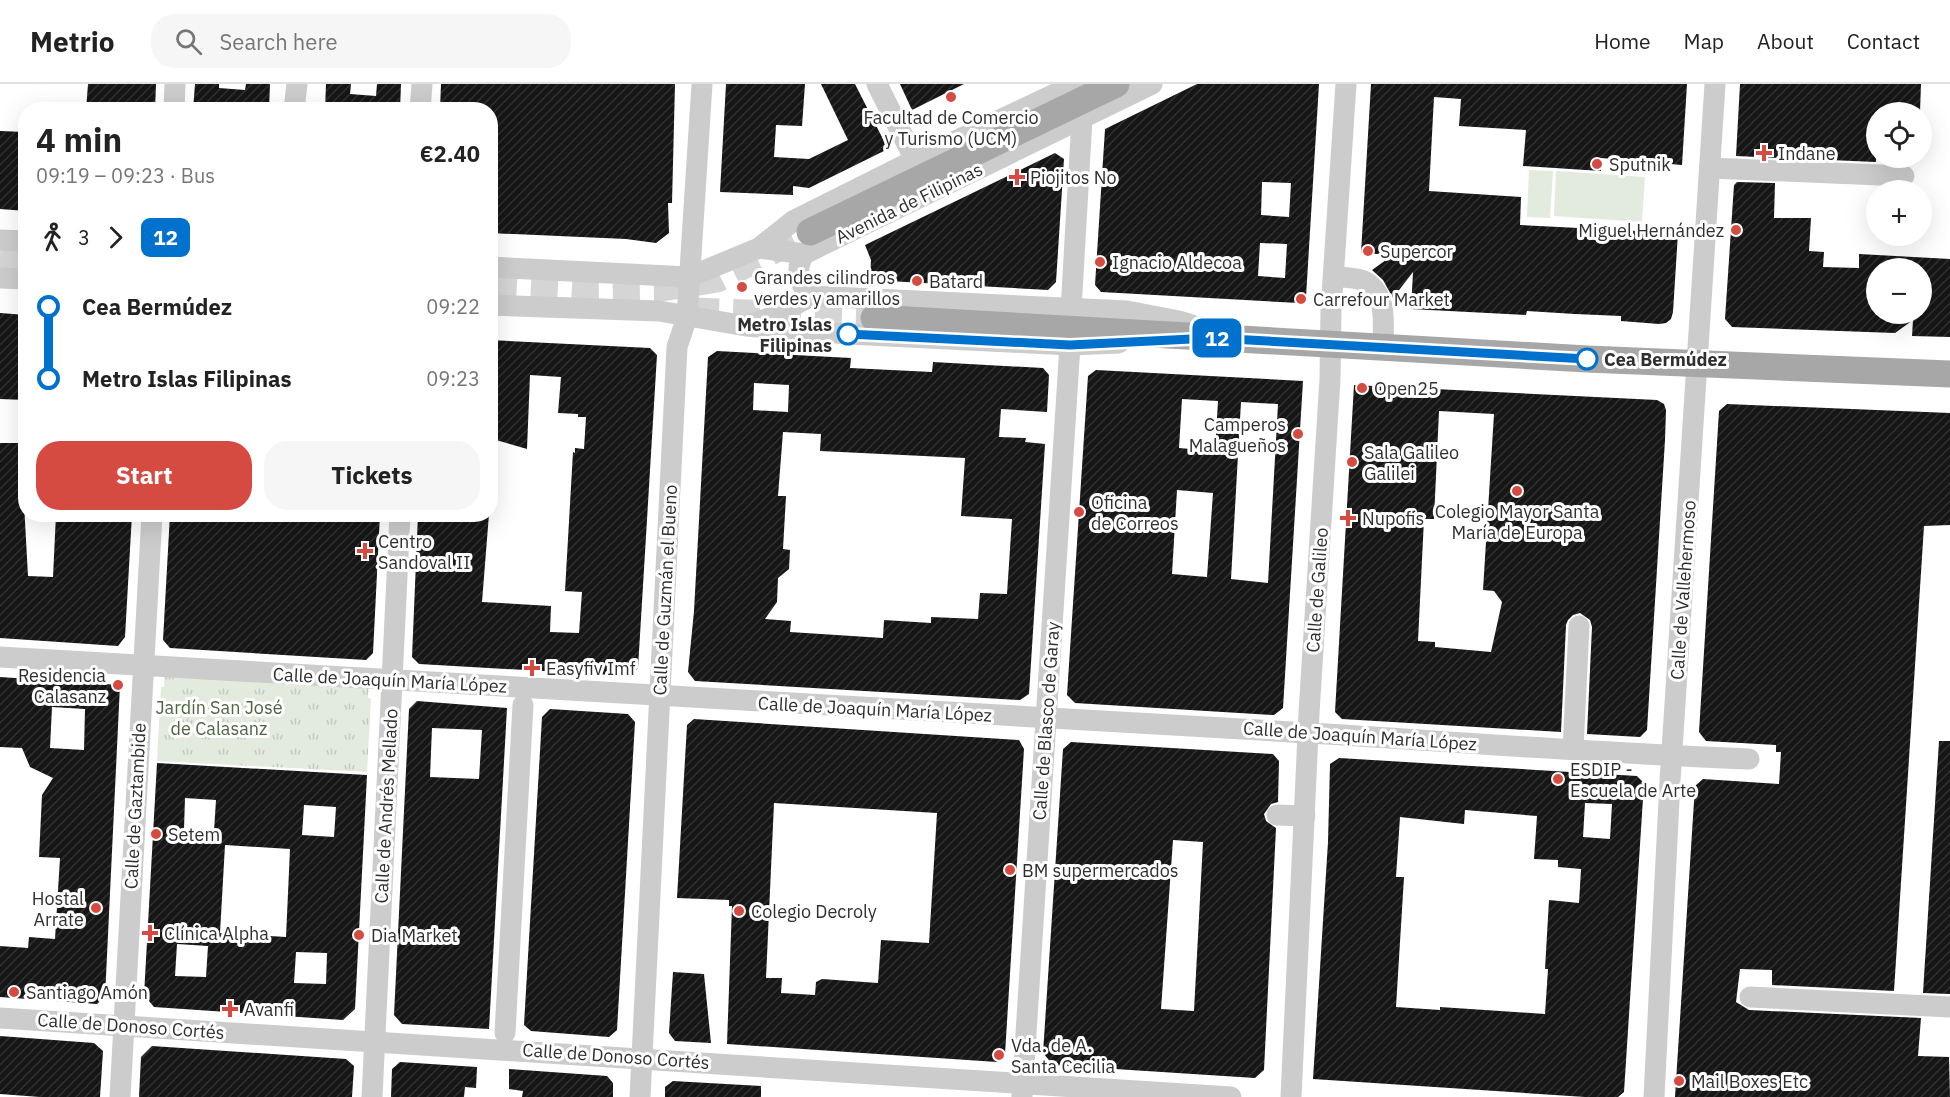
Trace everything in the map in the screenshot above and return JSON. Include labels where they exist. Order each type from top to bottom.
[{"type":"main road","name":"Avenida de Filipinas","points":[[807,243],[1116,84]]},
{"type":"main road","points":[[874,318],[1697,364],[1950,374]]},
{"type":"street","points":[[174,102],[175,84]]},
{"type":"street","points":[[295,102],[297,84]]},
{"type":"street","points":[[421,102],[422,84]]},
{"type":"street","name":"Calle de Guzmán el Bueno","points":[[640,1097],[677,347],[687,317],[702,84]]},
{"type":"street","points":[[877,84],[915,160]]},
{"type":"street","name":"Avenida de Filipinas","points":[[689,277],[759,248],[793,221],[1076,84]]},
{"type":"street","name":"Avenida de Filipinas","points":[[807,243],[1082,119],[1152,84]]},
{"type":"street","name":"Calle de Galileo","points":[[1291,1097],[1331,310],[1346,84]]},
{"type":"street","name":"Calle de Vallehermoso","points":[[1654,1097],[1672,756],[1715,84]]},
{"type":"street","points":[[1071,309],[1082,119]]},
{"type":"street","points":[[1710,168],[1904,176]]},
{"type":"street","points":[[0,240],[18,241]]},
{"type":"street","points":[[759,248],[807,243],[799,262],[799,279],[812,296]]},
{"type":"street","points":[[498,267],[689,277]]},
{"type":"street","points":[[1334,276],[1365,281],[1378,294],[1384,314],[1383,347]]},
{"type":"street","points":[[0,278],[18,279]]},
{"type":"street","points":[[746,326],[769,318],[812,296],[1127,311],[1179,321],[1224,339]]},
{"type":"street","points":[[498,305],[659,311],[746,326],[848,334],[1070,345],[1224,339]]},
{"type":"street","name":"Calle de Blasco de Garay","points":[[1022,1090],[1070,345]]},
{"type":"street","name":"Calle de Gaztambide","points":[[120,1097],[153,522]]},
{"type":"street","name":"Calle de Andrés Mellado","points":[[372,1097],[400,522]]},
{"type":"street","points":[[1573,750],[1579,626]]},
{"type":"street","name":"Calle de Joaquín María López","points":[[0,657],[1749,759]]},
{"type":"street","name":"Calle de Donoso Cortés","points":[[505,1033],[523,705]]},
{"type":"street","points":[[1277,815],[1305,816]]},
{"type":"street","points":[[1750,997],[1950,1007]]},
{"type":"street","name":"Calle de Donoso Cortés","points":[[0,1018],[643,1058],[1022,1090],[1231,1097]]},
{"type":"green space","points":[[1529,170],[1553,171],[1550,218],[1527,217]]},
{"type":"green space","points":[[1556,171],[1645,177],[1642,222],[1554,216]]},
{"type":"green space","name":"Jardín San José de Calasanz","points":[[165,667],[369,679],[368,698],[371,698],[367,772],[157,761],[161,687],[164,687]]},
{"type":"building","points":[[88,84],[156,84],[155,102],[87,102]]},
{"type":"building","points":[[195,84],[219,84],[219,88],[245,90],[246,84],[270,84],[269,102],[194,102]]},
{"type":"building","points":[[326,84],[351,84],[350,94],[376,96],[377,84],[401,84],[400,102],[325,102]]},
{"type":"building","points":[[441,84],[675,84],[672,203],[668,203],[669,233],[656,243],[626,239],[498,233],[498,102],[440,102]]},
{"type":"building","points":[[726,84],[805,84],[802,126],[776,125],[774,157],[809,159],[848,140],[821,84],[855,84],[888,149],[809,188],[793,186],[793,195],[720,192]]},
{"type":"building","points":[[900,84],[964,84],[912,110]]},
{"type":"building","points":[[1197,84],[1319,84],[1306,297],[1299,303],[1101,292],[1095,285],[1105,129]],"holes":[[[1262,182],[1291,183],[1289,217],[1261,215]],[[1260,243],[1287,244],[1285,278],[1258,276]]]},
{"type":"building","points":[[1371,84],[1687,84],[1682,165],[1601,158],[1601,171],[1523,166],[1526,130],[1459,126],[1461,99],[1434,97],[1429,191],[1521,197],[1520,225],[1678,233],[1671,319],[1659,324],[1621,321],[1621,316],[1527,311],[1526,315],[1411,309],[1413,272],[1393,298],[1383,280],[1372,270],[1393,255],[1361,253]]},
{"type":"building","points":[[1740,84],[1921,84],[1920,102],[1866,102],[1866,162],[1736,156]]},
{"type":"building","points":[[0,131],[18,132],[18,210],[0,209]]},
{"type":"building","points":[[1055,153],[1064,159],[1056,282],[1048,290],[870,280],[871,260],[865,245]]},
{"type":"building","points":[[1737,182],[1775,183],[1774,218],[1811,218],[1809,251],[1824,252],[1823,267],[1859,268],[1859,254],[1932,258],[1866,258],[1866,324],[1907,324],[1895,333],[1732,327],[1725,319],[1734,185]]},
{"type":"building","points":[[1932,258],[1950,259],[1950,337],[1912,336],[1913,324],[1932,324]]},
{"type":"building","points":[[0,313],[18,314],[18,400],[0,399]]},
{"type":"building","points":[[498,340],[650,348],[657,355],[638,668],[630,676],[419,664],[412,657],[418,522],[488,522],[482,602],[551,606],[550,632],[579,633],[582,592],[565,591],[573,452],[575,453],[575,448],[584,449],[586,417],[578,417],[578,414],[558,413],[561,377],[530,375],[527,449],[498,441]]},
{"type":"building","points":[[717,351],[851,358],[850,368],[932,372],[933,362],[1043,368],[1049,375],[1047,412],[1001,409],[999,437],[1026,438],[1025,442],[1045,444],[1029,694],[1020,700],[695,681],[688,672],[694,611],[708,357]],"holes":[[[754,383],[789,385],[788,412],[753,410]],[[783,432],[821,434],[820,451],[965,458],[961,516],[1012,519],[1007,594],[980,593],[978,619],[931,617],[931,623],[884,620],[883,638],[790,632],[791,621],[765,619],[777,602],[778,578],[789,569],[790,550],[783,549],[786,496],[778,496]]]},
{"type":"building","points":[[1096,370],[1303,381],[1283,708],[1274,715],[1075,703],[1067,695],[1088,376]],"holes":[[[1182,399],[1218,401],[1215,451],[1179,448]],[[1241,402],[1278,404],[1268,583],[1231,579]],[[1177,490],[1213,493],[1207,577],[1172,574]]]},
{"type":"building","points":[[1354,385],[1657,400],[1664,404],[1666,410],[1665,440],[1647,730],[1640,737],[1587,734],[1592,627],[1590,620],[1580,613],[1573,615],[1566,625],[1561,732],[1342,719],[1335,712]],"holes":[[[1439,411],[1494,414],[1483,590],[1494,591],[1502,602],[1491,652],[1435,647],[1435,642],[1418,641],[1424,519],[1434,519]]]},
{"type":"building","points":[[1727,404],[1950,413],[1950,525],[1924,526],[1894,991],[1772,985],[1772,970],[1740,969],[1736,1002],[1749,1010],[1921,1018],[1918,1056],[1949,1057],[1950,1097],[1675,1097],[1695,786],[1703,779],[1779,784],[1781,752],[1776,752],[1776,745],[1706,741],[1699,732],[1719,411]]},
{"type":"building","points":[[0,443],[18,443],[18,522],[25,522],[28,576],[53,577],[56,522],[132,522],[125,637],[118,646],[0,638]]},
{"type":"building","points":[[170,522],[380,522],[373,653],[366,660],[170,648],[163,640]]},
{"type":"building","points":[[0,677],[120,685],[105,997],[97,1004],[0,997],[0,946],[28,948],[29,937],[55,939],[60,858],[39,857],[42,795],[53,778],[30,767],[22,748],[0,747]],"holes":[[[52,707],[85,709],[84,750],[50,748]]]},
{"type":"building","points":[[417,701],[507,708],[489,1029],[402,1024],[394,1015],[409,709]],"holes":[[[432,728],[482,730],[479,779],[430,777]]]},
{"type":"building","points":[[550,709],[628,714],[635,722],[617,1030],[609,1037],[531,1031],[524,1025],[542,717]]},
{"type":"building","points":[[694,719],[1019,740],[1024,749],[1005,1054],[997,1062],[727,1044],[732,906],[729,906],[729,900],[677,898],[687,725]],"holes":[[[774,803],[937,813],[929,943],[881,940],[878,983],[822,979],[816,982],[815,995],[781,993],[782,978],[766,978]]]},
{"type":"building","points":[[1939,741],[1950,741],[1950,994],[1923,993]]},
{"type":"building","points":[[1071,742],[1273,754],[1279,761],[1278,802],[1271,804],[1264,814],[1266,821],[1276,828],[1264,1070],[1255,1078],[1053,1065],[1043,1053],[1063,749]],"holes":[[[1173,840],[1203,842],[1194,1011],[1161,1009]]]},
{"type":"building","points":[[1339,758],[1637,776],[1644,783],[1624,1092],[1618,1097],[1585,1097],[1313,1079],[1328,842],[1330,764]],"holes":[[[1585,803],[1612,804],[1610,839],[1583,837]],[[1465,810],[1537,816],[1534,859],[1558,860],[1558,867],[1581,869],[1579,903],[1549,900],[1545,1014],[1440,1007],[1440,1010],[1396,1007],[1404,877],[1396,877],[1400,817],[1464,824]]]},
{"type":"building","points":[[157,763],[367,775],[355,1009],[343,1020],[154,1007],[144,995]],"holes":[[[185,798],[216,800],[214,831],[184,829]],[[304,805],[336,807],[334,837],[302,835]],[[225,845],[290,849],[286,937],[220,933]],[[177,944],[208,946],[206,977],[175,976]],[[296,952],[327,953],[326,984],[294,983]]]},
{"type":"building","points":[[673,972],[704,974],[711,1043],[675,1041],[669,1033]]},
{"type":"building","points":[[0,1036],[94,1043],[103,1051],[100,1097],[0,1094]]},
{"type":"building","points":[[152,1046],[346,1059],[354,1066],[352,1097],[139,1097],[141,1057]]},
{"type":"building","points":[[400,1062],[477,1067],[476,1088],[465,1087],[464,1097],[391,1097],[392,1069]]},
{"type":"building","points":[[509,1069],[607,1076],[613,1083],[613,1097],[522,1097],[523,1091],[509,1089]]},
{"type":"building","points":[[673,1081],[761,1086],[761,1097],[665,1097],[665,1087]]},
{"type":"tunnel","points":[[498,284],[591,290],[655,289],[717,279],[810,232]]},
{"type":"tunnel","points":[[0,256],[18,257]]},
{"type":"tunnel","points":[[692,311],[874,318]]},
{"type":"bus line","name":"12","points":[[848,334],[1070,345],[1212,338],[1587,359]]},
{"type":"place","name":"Facultad de Comercio y Turismo (UCM)","points":[[951,97]]},
{"type":"place","name":"Indane","points":[[1764,153]]},
{"type":"place","name":"Sputnik","points":[[1597,164]]},
{"type":"place","name":"Piojitos No","points":[[1017,177]]},
{"type":"place","name":"Miguel Hernández","points":[[1736,230]]},
{"type":"place","name":"Supercor","points":[[1368,251]]},
{"type":"place","name":"Ignacio Aldecoa","points":[[1100,262]]},
{"type":"place","name":"Batard","points":[[917,281]]},
{"type":"place","name":"Grandes cilindros verdes y amarillos","points":[[742,287]]},
{"type":"place","name":"Carrefour Market","points":[[1301,299]]},
{"type":"place","name":"Metro Islas Filipinas","points":[[848,334]]},
{"type":"place","name":"Cea Bermúdez","points":[[1587,359]]},
{"type":"place","name":"Open25","points":[[1362,388]]},
{"type":"place","name":"Camperos Malagueños","points":[[1298,434]]},
{"type":"place","name":"Sala Galileo Galilei","points":[[1352,462]]},
{"type":"place","name":"Colegio Mayor Santa María de Europa","points":[[1517,491]]},
{"type":"place","name":"Oficina de Correos","points":[[1079,512]]},
{"type":"place","name":"Nupofis","points":[[1348,518]]},
{"type":"place","name":"Centro Sandoval II","points":[[365,551]]},
{"type":"place","name":"Easyfiv Imf","points":[[532,668]]},
{"type":"place","name":"Residencia Calasanz","points":[[118,685]]},
{"type":"place","name":"ESDIP - Escuela de Arte","points":[[1558,779]]},
{"type":"place","name":"Setem","points":[[156,834]]},
{"type":"place","name":"BM supermercados","points":[[1010,870]]},
{"type":"place","name":"Hostal Arrate","points":[[96,908]]},
{"type":"place","name":"Colegio Decroly","points":[[739,911]]},
{"type":"place","name":"Clínica Alpha","points":[[150,933]]},
{"type":"place","name":"Dia Market","points":[[359,935]]},
{"type":"place","name":"Santiago Amón","points":[[14,992]]},
{"type":"place","name":"Avanfi","points":[[230,1009]]},
{"type":"place","name":"Vda. de A. Santa Cecilia","points":[[999,1055]]},
{"type":"place","name":"Mail Boxes Etc","points":[[1679,1081]]}]
